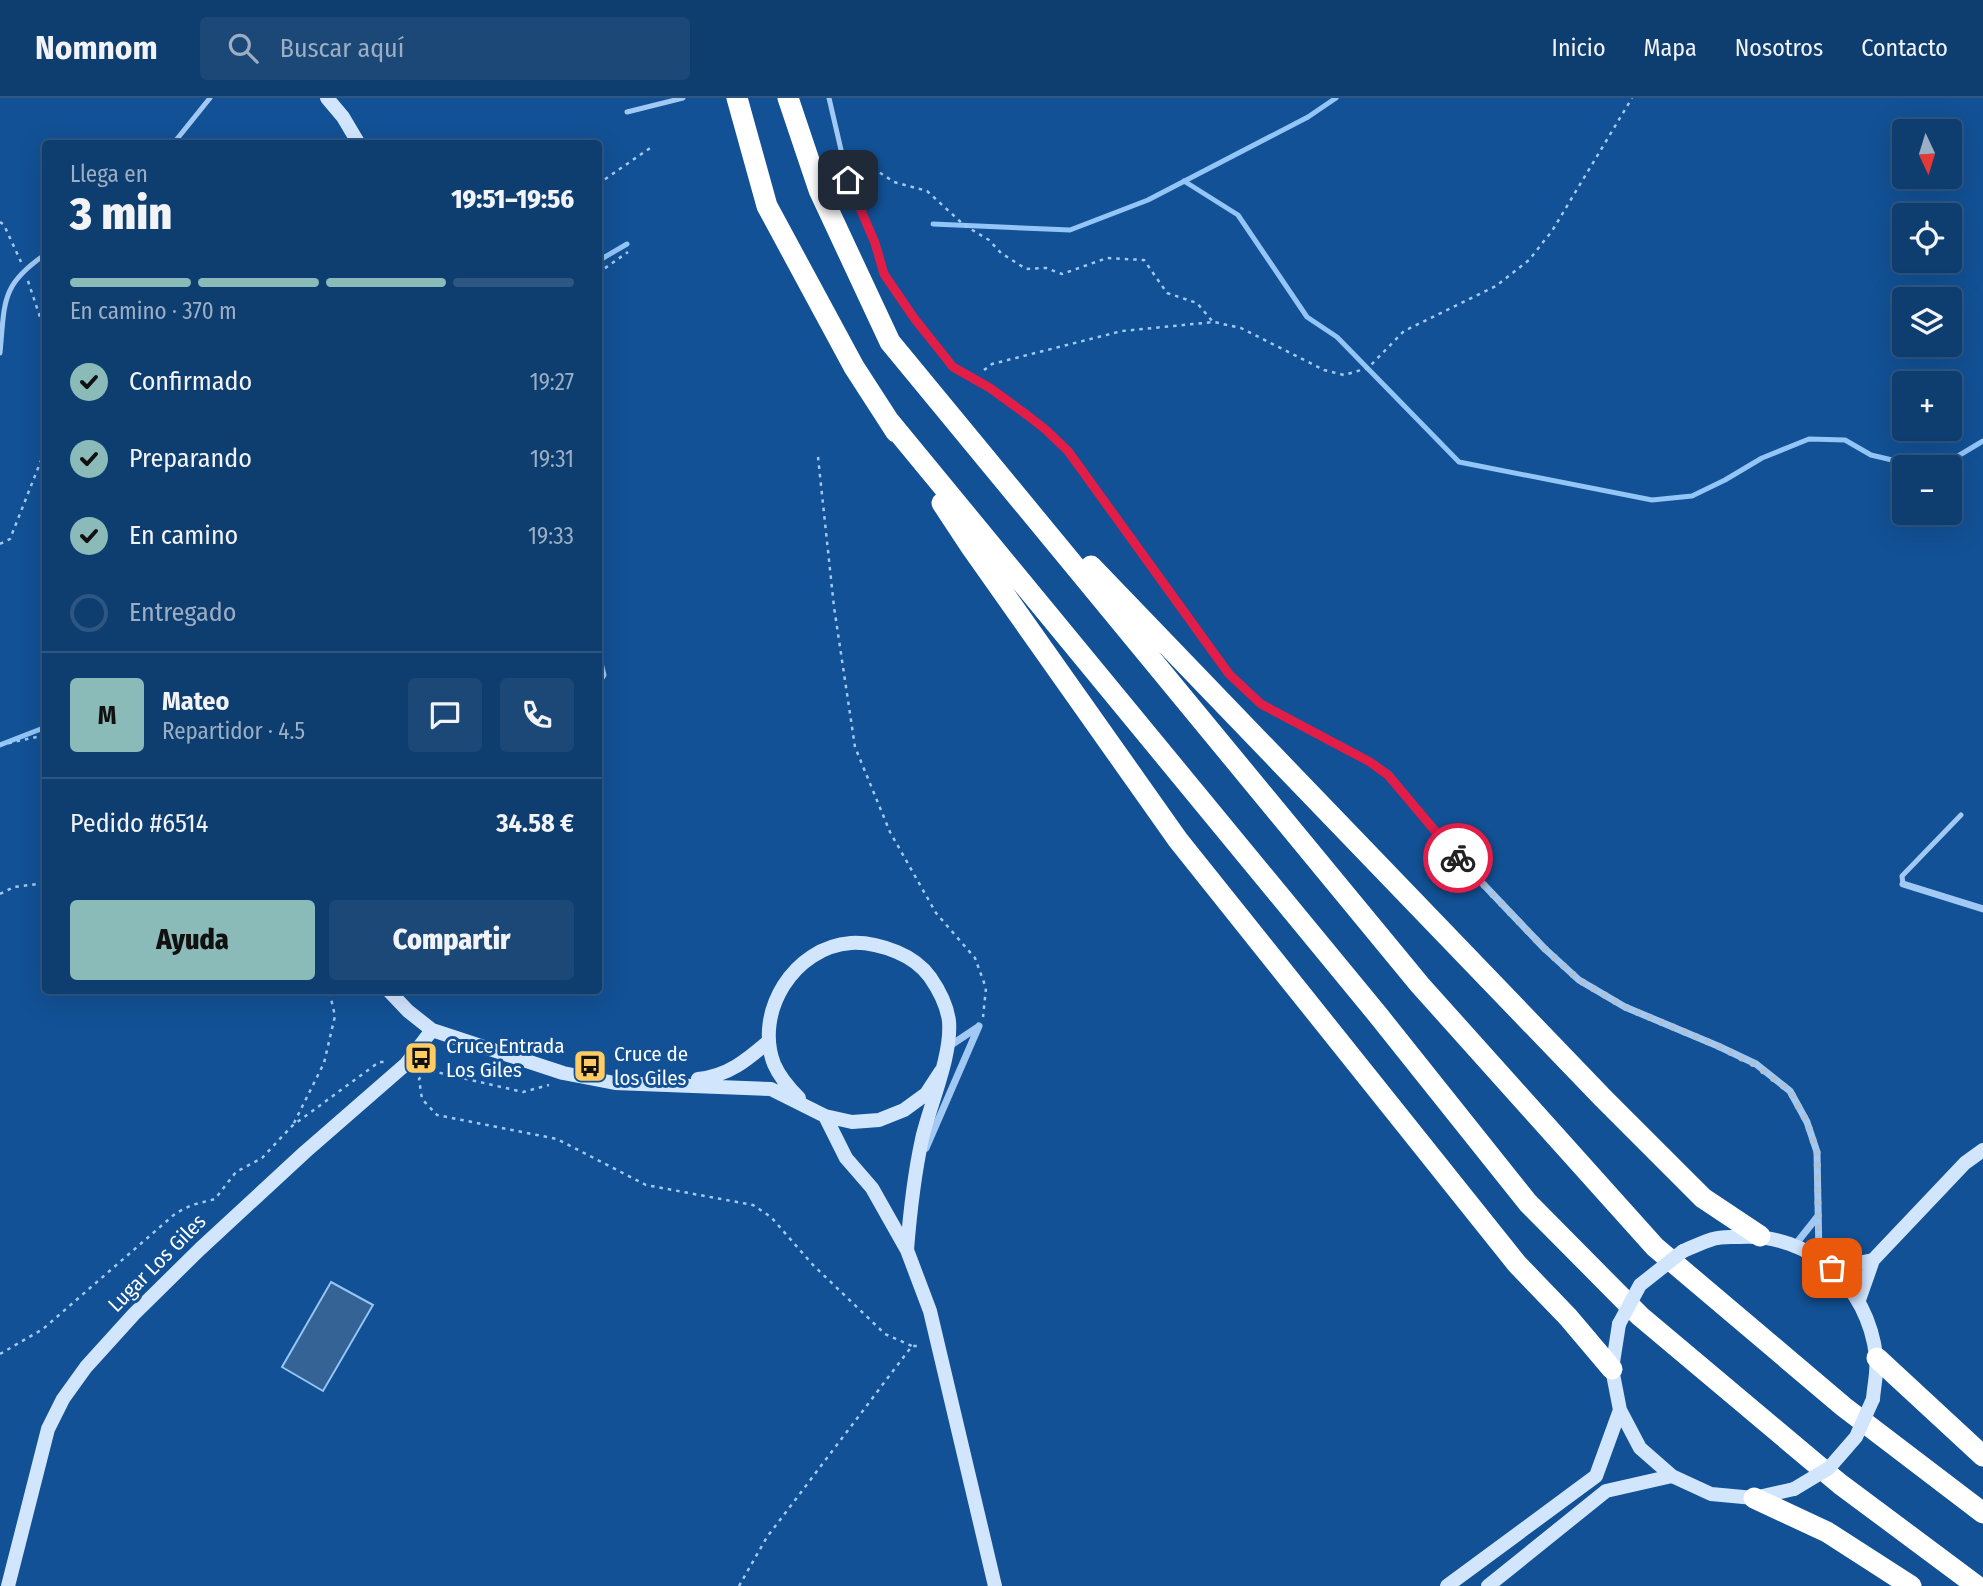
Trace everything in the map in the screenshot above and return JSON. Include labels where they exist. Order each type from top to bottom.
[{"type":"highway","points":[[737,98],[767,206],[854,366],[971,547],[1178,840],[1517,1264],[1612,1368]]},
{"type":"highway","points":[[788,98],[820,190],[890,342],[1420,985],[1655,1247],[1844,1407],[1983,1513]]},
{"type":"highway","points":[[890,421],[1378,1015],[1528,1203],[1640,1316],[1840,1484],[1977,1586]]},
{"type":"highway","points":[[977,448],[1603,1098],[1703,1198],[1760,1236]]},
{"type":"highway","points":[[1877,1358],[1983,1456]]},
{"type":"highway","points":[[1754,1498],[1828,1532],[1911,1586]]},
{"type":"main road","points":[[327,98],[343,117],[357,140]]},
{"type":"main road","points":[[802,1102],[784,1082],[774,1063],[769,1041],[770,1018],[777,995],[794,970],[819,951],[849,943],[880,945],[909,957],[928,974],[942,995],[949,1020],[948,1046],[912,1188],[907,1250]]},
{"type":"main road","points":[[392,994],[432,1030],[563,1073],[615,1083],[771,1089],[802,1102],[825,1116],[852,1122],[879,1120],[904,1110],[926,1094],[941,1071]]},
{"type":"main road","name":"Lugar Los Giles","points":[[8,1586],[48,1429],[62,1399],[86,1367],[134,1314],[200,1249],[406,1064],[432,1030]]},
{"type":"main road","points":[[663,1083],[713,1077],[740,1066],[769,1041]]},
{"type":"main road","points":[[825,1116],[846,1158],[872,1188],[907,1250],[930,1311],[995,1586]]},
{"type":"main road","points":[[1859,1300],[1873,1260],[1965,1163],[1983,1150]]},
{"type":"main road","points":[[1760,1236],[1795,1245],[1819,1257],[1845,1280],[1859,1300],[1869,1322],[1877,1358],[1873,1399],[1856,1437],[1829,1468],[1794,1489],[1754,1498],[1711,1494],[1672,1476],[1640,1447],[1620,1410],[1612,1368],[1619,1324],[1640,1285],[1683,1251],[1715,1238],[1760,1236]]},
{"type":"main road","points":[[1832,1268],[1873,1260]]},
{"type":"main road","points":[[1447,1586],[1596,1476],[1620,1410]]},
{"type":"main road","points":[[1488,1586],[1606,1491],[1672,1476]]},
{"type":"street","points":[[914,318],[953,367],[974,378],[1045,429],[1068,451],[1229,674],[1261,704],[1370,762],[1388,775],[1445,844],[1544,948],[1579,980],[1625,1007],[1756,1065],[1790,1091],[1807,1122],[1817,1152],[1819,1257]]},
{"type":"street","points":[[1903,884],[1983,909]]},
{"type":"street","points":[[948,1046],[979,1026]]},
{"type":"street","points":[[917,1168],[979,1026]]},
{"type":"street","points":[[1795,1245],[1818,1215]]},
{"type":"lane","points":[[176,140],[209,98]]},
{"type":"lane","points":[[627,112],[682,98]]},
{"type":"lane","points":[[829,98],[848,180],[875,243],[884,274],[914,318]]},
{"type":"lane","points":[[0,353],[6,294],[24,269],[42,257]]},
{"type":"lane","points":[[1903,884],[1902,876],[1961,815]]},
{"type":"path","points":[[974,378],[992,364],[1122,331],[1213,322],[1241,328],[1324,370],[1344,375],[1368,368],[1404,331],[1496,286],[1529,260],[1552,231],[1632,98]]},
{"type":"path","points":[[602,181],[653,146]]},
{"type":"path","points":[[853,146],[856,157],[894,182],[927,191],[964,225],[989,240],[1001,253],[1026,269],[1046,268],[1062,274],[1107,258],[1144,260],[1167,293],[1197,303],[1213,322]]},
{"type":"path","points":[[602,270],[628,252]]},
{"type":"path","points":[[0,544],[10,539],[42,457]]},
{"type":"path","points":[[818,457],[834,607],[855,747],[890,832],[936,913],[975,958],[986,988],[984,1014],[979,1026]]},
{"type":"path","points":[[0,745],[42,736]]},
{"type":"path","points":[[0,894],[14,887],[42,884]]},
{"type":"path","points":[[292,1126],[324,1063],[335,1016],[330,994]]},
{"type":"path","points":[[0,1354],[43,1329],[176,1213],[192,1205],[215,1199],[236,1172],[262,1158],[292,1126],[379,1062],[406,1064],[523,1092],[548,1086],[563,1073]]},
{"type":"path","points":[[426,1070],[419,1079],[422,1099],[437,1115],[557,1139],[646,1185],[753,1205],[772,1217],[813,1265],[885,1334],[912,1346],[938,1347]]},
{"type":"path","points":[[739,1586],[767,1538],[912,1346]]},
{"type":"water","points":[[331,1282],[373,1305],[323,1391],[282,1367]]},
{"type":"waterway","points":[[933,224],[1070,230],[1148,200],[1308,117],[1336,98]]},
{"type":"waterway","points":[[1184,181],[1238,215],[1307,317],[1337,337],[1459,462],[1652,500],[1692,496],[1762,458],[1809,439],[1845,440],[1871,455],[1909,464],[1953,459],[1983,441]]},
{"type":"waterway","points":[[602,259],[627,244]]},
{"type":"waterway","points":[[0,745],[42,729]]},
{"type":"way so far","points":[[1458,858],[1544,948],[1579,980],[1625,1007],[1756,1065],[1790,1091],[1807,1122],[1817,1152],[1819,1257],[1832,1268]]},
{"type":"place","name":"Cruce Entrada Los Giles","points":[[421,1058]]},
{"type":"place","name":"Cruce de los Giles","points":[[590,1066]]},
{"type":"route","points":[[848,180],[875,243],[884,274],[914,318],[953,367],[990,388],[1027,415],[1068,451],[1229,674],[1261,704],[1370,762],[1388,775],[1458,858]]}]
